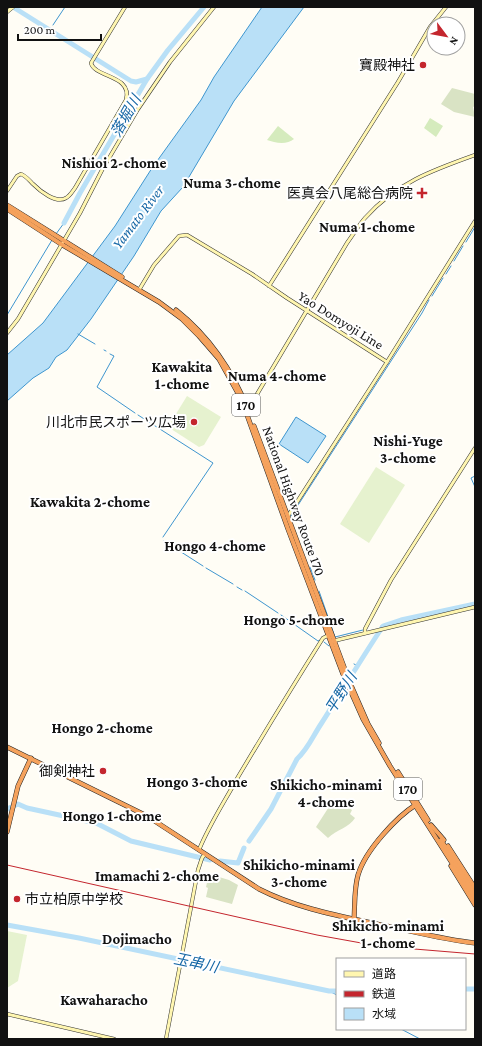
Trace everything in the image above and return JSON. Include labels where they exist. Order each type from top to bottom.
[{"type":"highway","name":"National Highway Route 170","points":[[7,206],[28,221]]},
{"type":"highway","name":"National Highway Route 170","points":[[7,209],[175,311],[192,324],[217,351],[237,385],[348,682],[375,735],[416,804],[474,892],[475,899]]},
{"type":"highway","points":[[7,747],[138,810],[199,850],[203,857],[259,889],[278,898],[300,906],[354,919],[443,938],[475,943]]},
{"type":"highway","points":[[7,832],[9,818],[18,786],[31,758]]},
{"type":"highway","name":"170","points":[[354,919],[357,879],[360,870],[382,836],[402,815],[416,804]]},
{"type":"highway","points":[[430,826],[442,852],[475,905]]},
{"type":"street","points":[[7,191],[17,176],[21,174],[26,176],[41,190],[56,199],[64,199],[68,197],[75,188],[124,105],[127,96],[126,89],[121,83],[93,68],[91,63],[125,7]]},
{"type":"street","points":[[7,333],[18,319],[64,243],[102,170],[145,99],[170,62],[214,7]]},
{"type":"street","points":[[269,286],[398,82],[430,27],[446,7]]},
{"type":"street","points":[[7,12],[12,8]]},
{"type":"street","points":[[247,411],[350,238],[365,218],[382,201],[424,174],[475,155]]},
{"type":"street","points":[[388,362],[475,221]]},
{"type":"street","name":"Yao Domyoji Line","points":[[138,288],[154,265],[179,236],[187,235],[252,274],[388,362],[286,517]]},
{"type":"street","points":[[365,633],[366,627],[391,580],[475,448]]},
{"type":"street","points":[[333,641],[475,607]]},
{"type":"street","points":[[199,850],[203,840],[273,717],[323,638],[330,634]]},
{"type":"street","points":[[166,1039],[203,857]]},
{"type":"street","points":[[7,1014],[114,1039]]},
{"type":"green space","points":[[452,88],[475,94],[475,106],[473,107],[475,117],[454,112],[441,104]]},
{"type":"green space","points":[[430,118],[443,126],[436,137],[424,128]]},
{"type":"green space","points":[[278,126],[294,139],[284,143],[277,143],[267,140]]},
{"type":"green space","name":"川北市民スポーツ広場","points":[[187,396],[221,417],[204,445],[199,447],[168,427]]},
{"type":"green space","points":[[376,467],[405,485],[369,543],[340,524]]},
{"type":"green space","points":[[334,799],[352,810],[350,814],[355,818],[350,824],[328,838],[316,827]]},
{"type":"green space","points":[[209,874],[229,880],[238,885],[232,904],[206,897],[208,888],[206,887]]},
{"type":"green space","points":[[7,931],[27,935],[18,981],[7,988]]},
{"type":"water","name":"Yamato River","points":[[262,7],[304,7],[234,101],[183,187],[161,211],[134,256],[91,319],[67,350],[56,357],[49,368],[33,378],[7,401],[7,355],[43,323],[115,226],[152,168],[201,100],[214,77]]},
{"type":"water","points":[[296,417],[326,436],[308,463],[279,444]]},
{"type":"waterway","points":[[13,7],[131,81],[136,82],[147,79]]},
{"type":"waterway","points":[[53,25],[65,7]]},
{"type":"waterway","name":"落堀川","points":[[64,223],[147,79],[168,50],[204,7]]},
{"type":"waterway","name":"落堀川","points":[[56,234],[64,223]]},
{"type":"waterway","points":[[466,242],[475,227]]},
{"type":"waterway","name":"落堀川","points":[[7,315],[52,240]]},
{"type":"waterway","points":[[454,261],[463,246]]},
{"type":"waterway","points":[[446,274],[451,266]]},
{"type":"waterway","points":[[432,296],[443,278]]},
{"type":"waterway","points":[[291,516],[429,300]]},
{"type":"waterway","points":[[78,334],[95,344]]},
{"type":"waterway","points":[[110,354],[114,356],[97,387],[135,413]]},
{"type":"waterway","points":[[138,415],[213,463],[163,537]]},
{"type":"waterway","points":[[475,476],[471,478],[475,487]]},
{"type":"waterway","points":[[164,541],[203,566]]},
{"type":"waterway","points":[[310,567],[315,580]]},
{"type":"waterway","points":[[206,568],[233,584]]},
{"type":"waterway","points":[[237,587],[242,590]]},
{"type":"waterway","points":[[245,591],[278,613]]},
{"type":"waterway","points":[[319,591],[335,637],[363,630]]},
{"type":"waterway","name":"平野川","points":[[249,841],[271,809],[297,759],[307,747],[383,626],[401,620],[475,604]]},
{"type":"waterway","points":[[281,615],[318,641],[320,640]]},
{"type":"waterway","points":[[324,642],[329,646]]},
{"type":"waterway","name":"平野川","points":[[354,664],[358,666]]},
{"type":"waterway","name":"平野川","points":[[7,809],[18,804],[27,808],[96,823],[131,841],[210,860]]},
{"type":"waterway","name":"平野川","points":[[220,861],[238,863],[244,848]]},
{"type":"waterway","name":"玉串川","points":[[7,925],[79,938],[329,991],[336,991]]},
{"type":"waterway","points":[[466,989],[475,989]]},
{"type":"waterway","name":"玉串川","points":[[329,991],[336,994]]},
{"type":"waterway","name":"玉串川","points":[[403,1030],[420,1039]]},
{"type":"railway","points":[[7,865],[317,935],[378,946],[475,954]]},
{"type":"place","name":"寶殿神社","points":[[423,65]]},
{"type":"place","name":"医真会八尾総合病院","points":[[422,193]]},
{"type":"place","name":"川北市民スポーツ広場","points":[[194,422]]},
{"type":"place","name":"御剣神社","points":[[103,771]]},
{"type":"place","name":"市立柏原中学校","points":[[17,899]]},
{"type":"district","name":"Nishioi 2-chome","points":[[114,163]]},
{"type":"district","name":"Numa 3-chome","points":[[232,183]]},
{"type":"district","name":"Numa 1-chome","points":[[367,227]]},
{"type":"district","name":"Kawakita 1-chome","points":[[182,376]]},
{"type":"district","name":"Numa 4-chome","points":[[277,376]]},
{"type":"district","name":"Nishi-Yuge 3-chome","points":[[408,450]]},
{"type":"district","name":"Kawakita 2-chome","points":[[90,502]]},
{"type":"district","name":"Hongo 4-chome","points":[[215,546]]},
{"type":"district","name":"Hongo 5-chome","points":[[294,620]]},
{"type":"district","name":"Hongo 2-chome","points":[[102,728]]},
{"type":"district","name":"Hongo 3-chome","points":[[197,782]]},
{"type":"district","name":"Shikicho-minami 4-chome","points":[[326,794]]},
{"type":"district","name":"Hongo 1-chome","points":[[112,816]]},
{"type":"district","name":"Shikicho-minami 3-chome","points":[[299,874]]},
{"type":"district","name":"Imamachi 2-chome","points":[[157,876]]},
{"type":"district","name":"Shikicho-minami 1-chome","points":[[388,934]]},
{"type":"district","name":"Dojimacho","points":[[137,939]]},
{"type":"district","name":"Kawaharacho","points":[[104,1000]]}]
